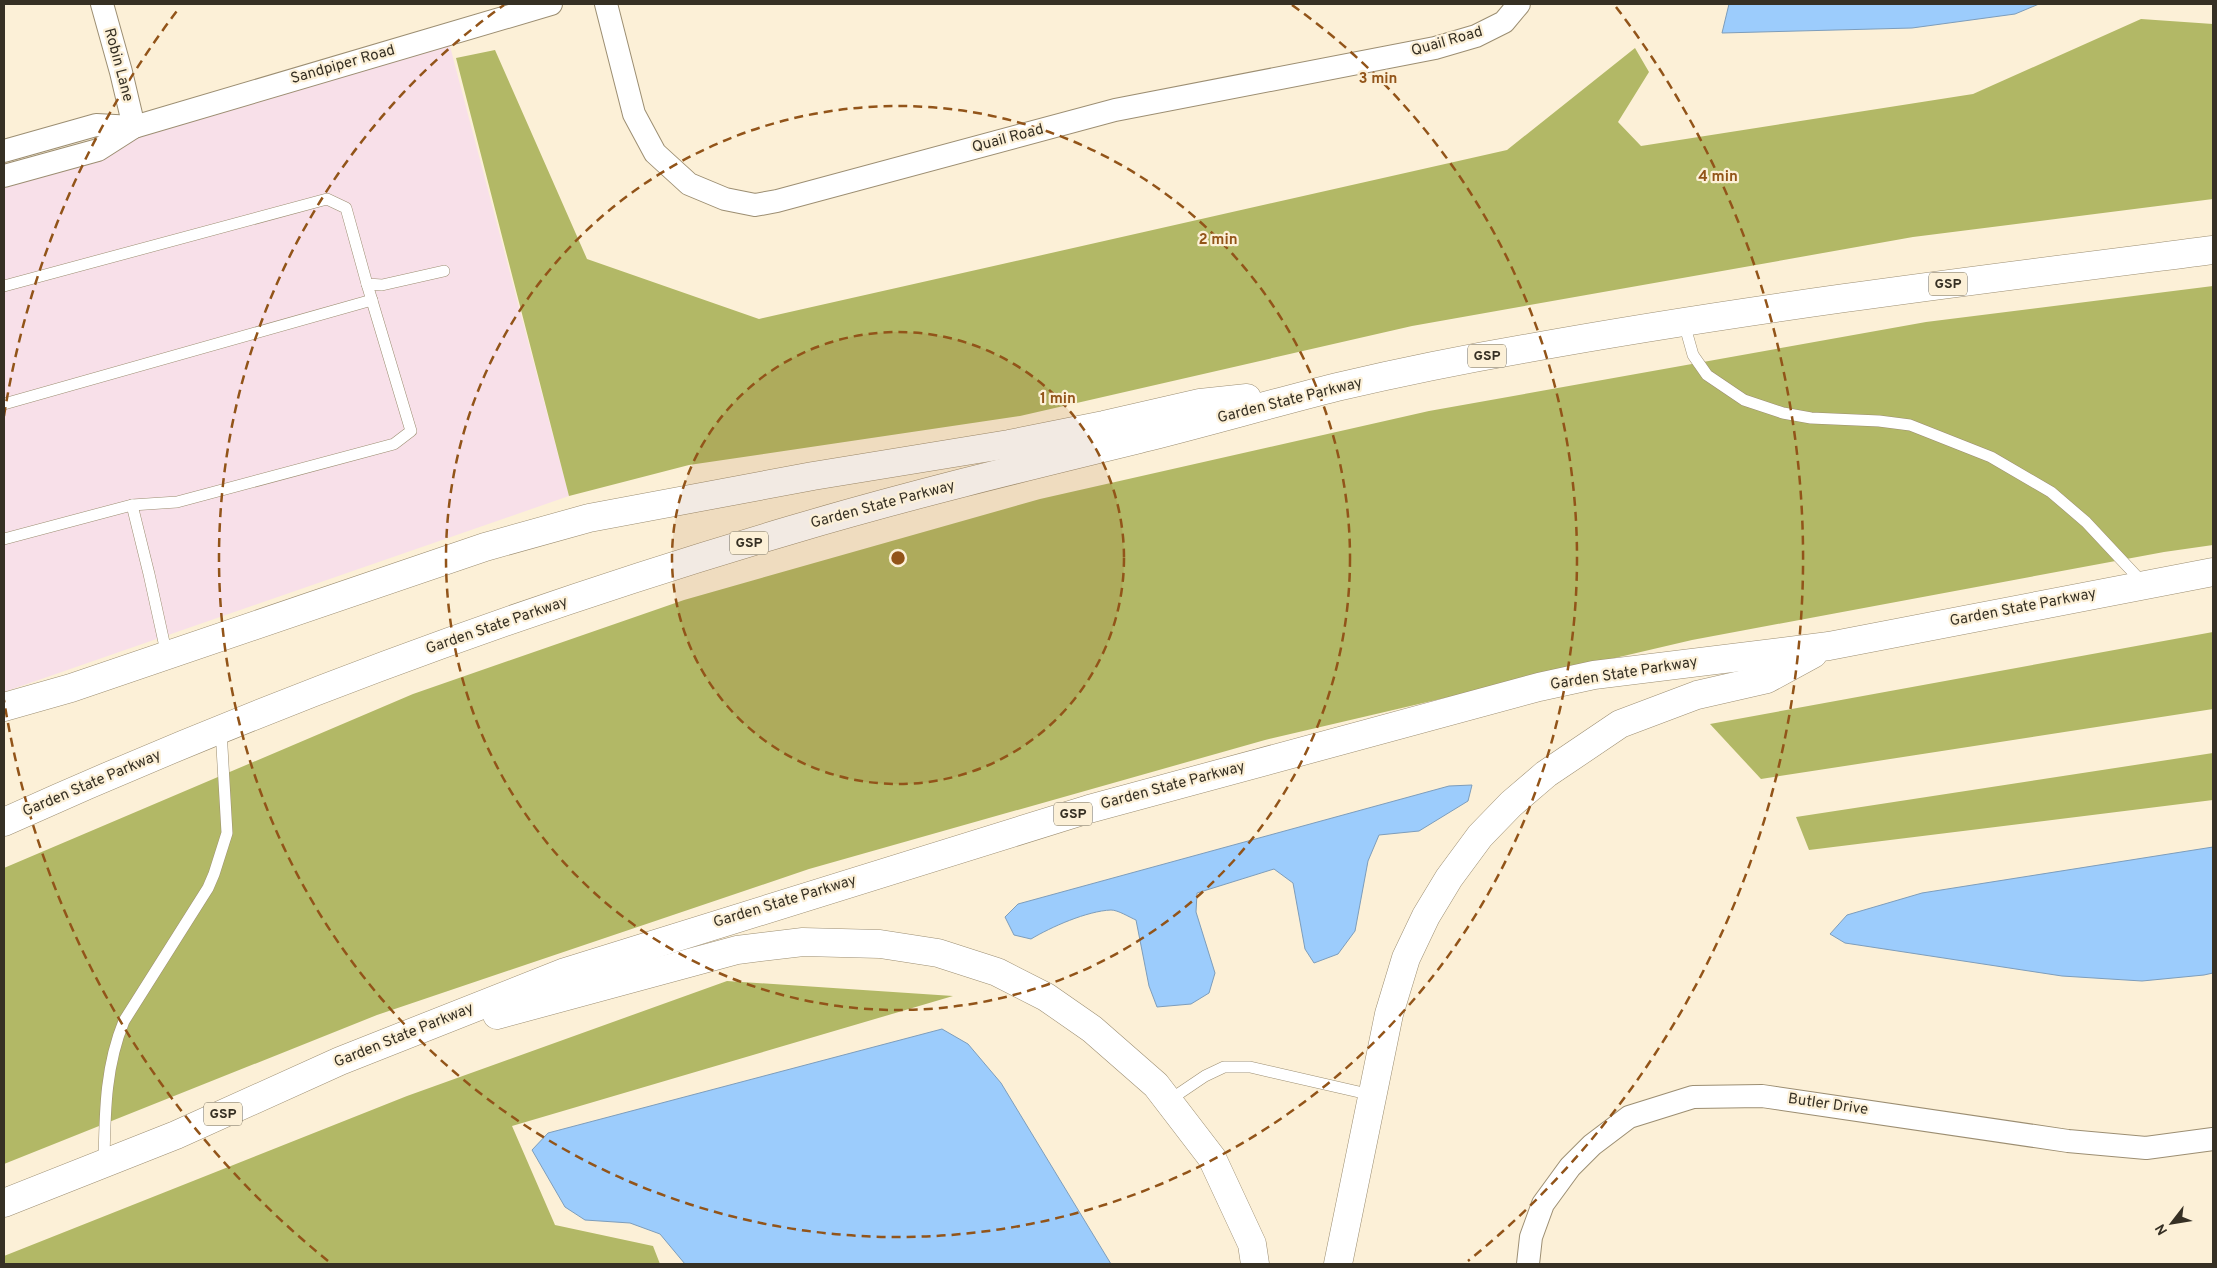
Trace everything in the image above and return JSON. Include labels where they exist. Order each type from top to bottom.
[{"type":"highway","name":"Garden State Parkway","points":[[4,822],[221,729],[363,673],[452,641],[630,580],[792,530],[947,487],[1207,422],[1345,385],[1528,348],[2004,276],[2213,250]]},
{"type":"highway","points":[[4,707],[71,688],[485,547],[589,518],[813,476],[1009,444],[1200,403],[1245,398],[1291,399]]},
{"type":"highway","name":"Garden State Parkway","points":[[4,1203],[176,1135],[340,1062],[582,966],[1088,809],[1594,675],[1828,646],[2213,572]]},
{"type":"highway","points":[[1338,1264],[1388,1014],[1406,958],[1426,916],[1449,878],[1480,836],[1511,804],[1546,774],[1620,724],[1697,695],[1767,679],[1828,646]]},
{"type":"highway","points":[[340,1062],[429,1034],[737,950],[804,942],[880,944],[938,953],[998,972],[1046,997],[1099,1035],[1156,1085],[1212,1158],[1252,1244],[1255,1264]]},
{"type":"street","name":"Robin Lane","points":[[102,4],[122,72],[134,127]]},
{"type":"street","name":"Sandpiper Road","points":[[4,176],[98,150],[134,127],[552,4]]},
{"type":"street","name":"Quail Road","points":[[606,4],[634,114],[655,153],[688,184],[725,199],[756,205],[777,201],[1115,110],[1435,48],[1476,36],[1504,22],[1519,4]]},
{"type":"street","name":"Sandpiper Road","points":[[4,151],[96,125],[134,127]]},
{"type":"street","name":"Butler Drive","points":[[1528,1264],[1531,1237],[1543,1204],[1570,1167],[1592,1145],[1629,1117],[1694,1096],[1762,1096],[2068,1141],[2146,1148],[2213,1139]]},
{"type":"lane","points":[[4,286],[327,199],[346,208],[411,431],[394,444],[385,447],[177,502],[132,505],[4,539]]},
{"type":"lane","points":[[367,284],[382,285],[444,271]]},
{"type":"lane","points":[[4,404],[372,300]]},
{"type":"lane","points":[[1684,323],[1693,355],[1707,375],[1744,400],[1783,413],[1811,418],[1879,420],[1910,425],[1991,457],[2051,492],[2086,522],[2144,584]]},
{"type":"lane","points":[[132,505],[167,656]]},
{"type":"lane","points":[[104,1162],[104,1103],[116,1040],[124,1021],[208,888],[226,834],[221,729]]},
{"type":"lane","points":[[1168,1101],[1205,1076],[1224,1067],[1250,1067],[1372,1095]]},
{"type":"shaded area","points":[[447,35],[569,496],[4,692],[4,167]]},
{"type":"green space","points":[[2141,19],[2213,24],[2213,199],[1913,237],[1412,326],[1020,416],[689,465],[569,496],[456,58],[495,50],[587,259],[759,319],[1507,150],[1635,48],[1649,72],[1618,122],[1641,146],[1973,94]]},
{"type":"green space","points":[[2213,286],[2213,545],[2164,552],[1692,640],[1265,740],[809,869],[377,1015],[4,1164],[4,868],[413,694],[684,600],[1040,499],[1429,411],[1926,322]]},
{"type":"green space","points":[[2213,632],[2213,709],[1761,779],[1710,724]]},
{"type":"green space","points":[[2213,753],[2213,800],[1809,850],[1796,817]]},
{"type":"green space","points":[[727,981],[953,996],[512,1126],[555,1225],[653,1246],[660,1264],[4,1264],[4,1256],[407,1096]]},
{"type":"water","points":[[1729,4],[2039,4],[2015,14],[1912,28],[1722,33]]},
{"type":"water","points":[[1472,785],[1468,801],[1419,831],[1379,835],[1368,861],[1355,931],[1338,954],[1314,963],[1305,949],[1293,883],[1274,869],[1197,893],[1196,912],[1215,973],[1209,993],[1191,1004],[1157,1007],[1149,986],[1136,920],[1124,914],[1111,910],[1091,913],[1059,925],[1031,939],[1014,935],[1005,917],[1018,904],[1449,786]]},
{"type":"water","points":[[2213,847],[2213,973],[2142,981],[2062,976],[1845,943],[1830,934],[1847,915],[1922,893]]},
{"type":"water","points":[[942,1029],[968,1044],[1001,1083],[1111,1264],[685,1264],[660,1234],[630,1223],[585,1220],[565,1207],[532,1150],[548,1133]]}]
